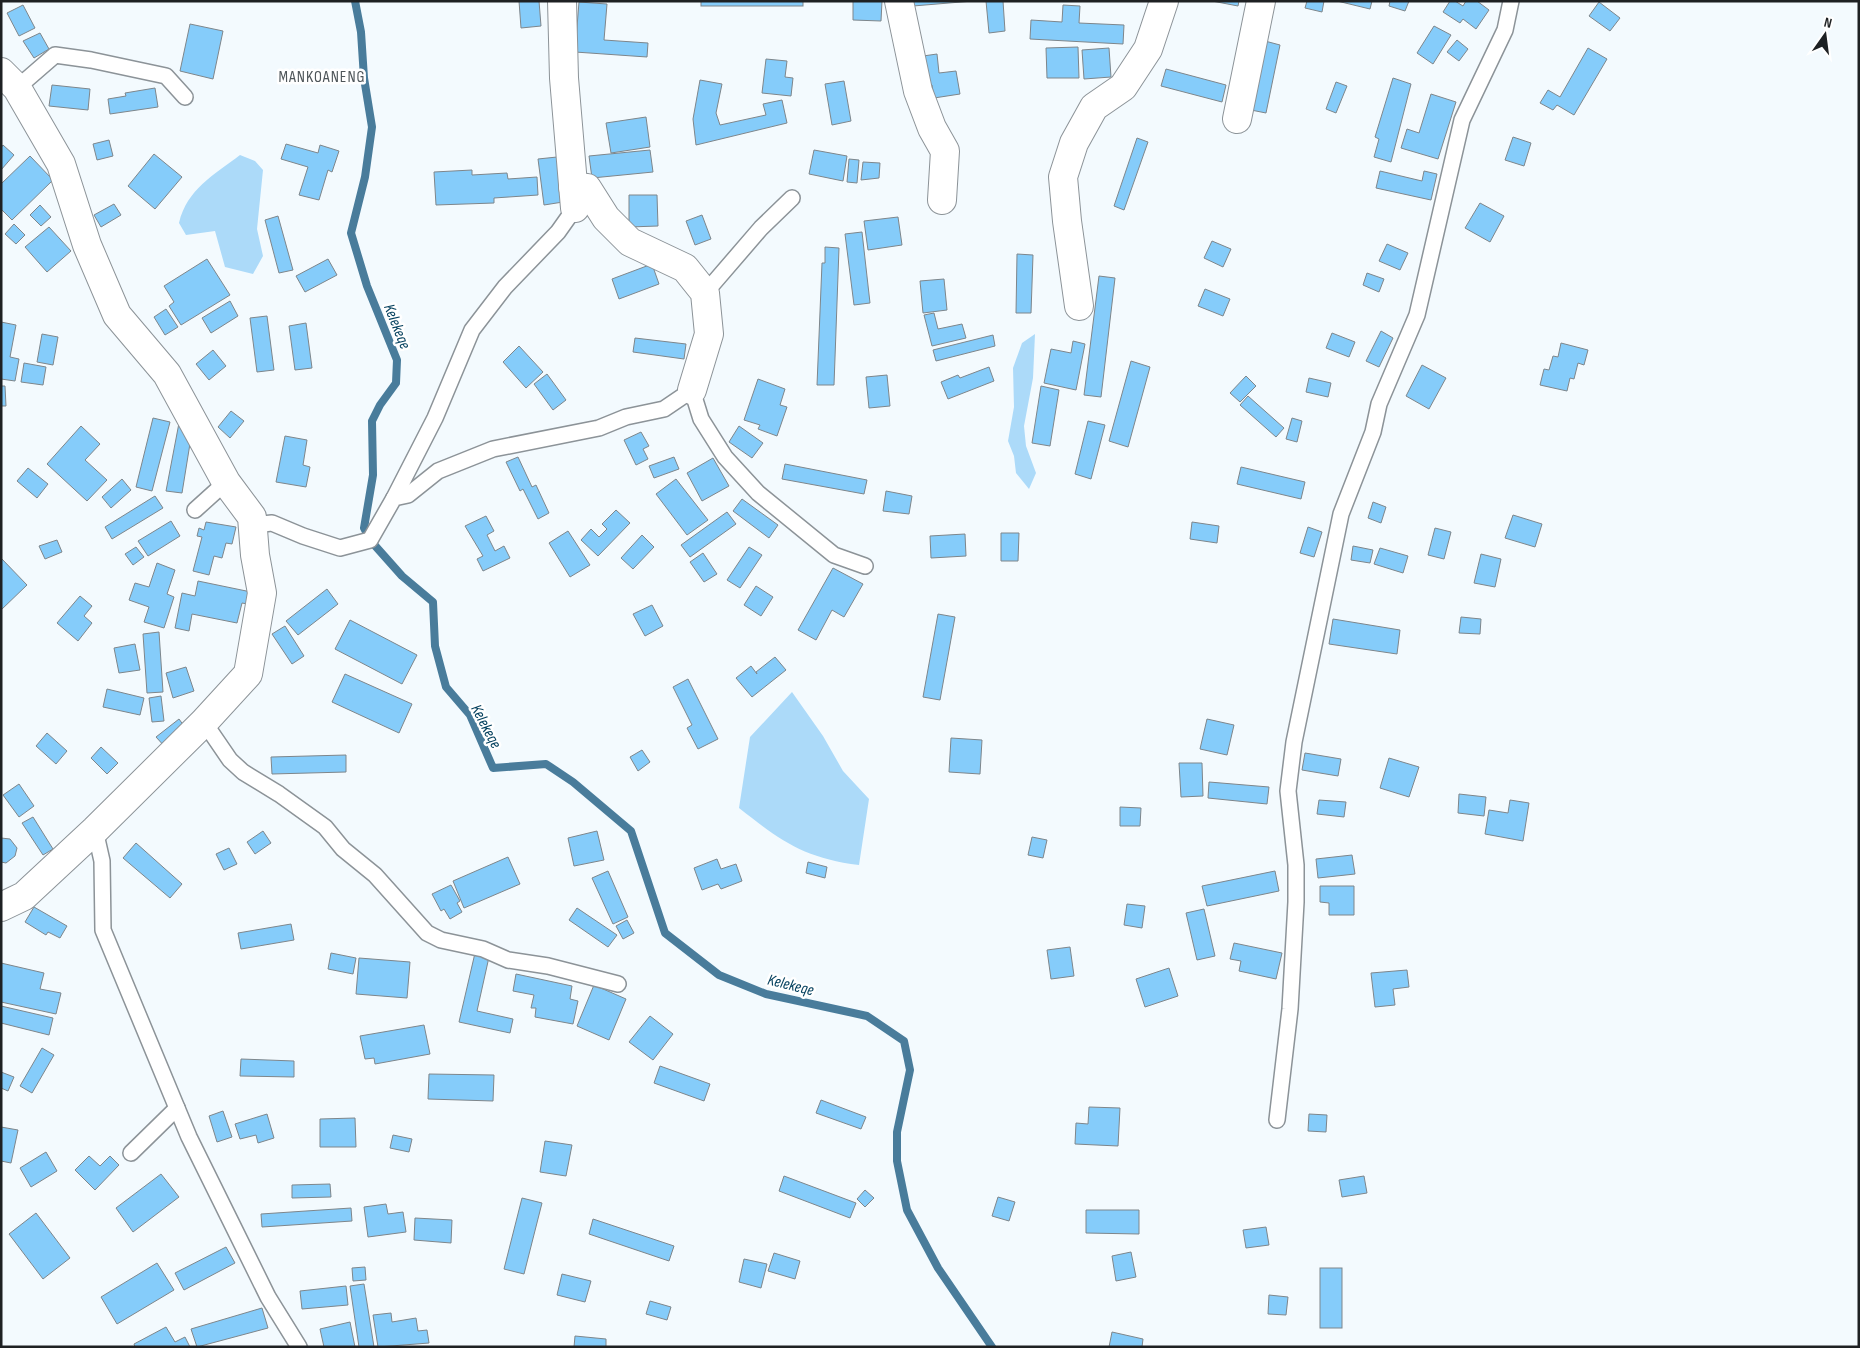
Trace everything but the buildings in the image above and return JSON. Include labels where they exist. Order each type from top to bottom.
[{"type":"street","points":[[562,1],[564,78],[574,197],[587,188],[606,218],[630,242],[685,268],[705,293],[709,334],[692,390]]},
{"type":"street","points":[[899,1],[918,91],[932,128],[945,151],[942,200]]},
{"type":"street","points":[[1079,306],[1066,221],[1064,176],[1074,143],[1094,108],[1123,87],[1148,50],[1164,1]]},
{"type":"street","points":[[1237,119],[1261,1]]},
{"type":"street","points":[[1,907],[24,896],[95,830],[204,722],[248,674],[262,593],[255,554],[252,517],[226,482],[167,374],[117,315],[87,245],[61,164],[9,80]]},
{"type":"lane","points":[[1278,1120],[1290,1009],[1296,902],[1296,865],[1288,791],[1294,742],[1341,514],[1373,432],[1379,404],[1418,315],[1462,120],[1505,30],[1512,1]]},
{"type":"lane","points":[[9,80],[55,54],[166,76],[186,97]]},
{"type":"lane","points":[[253,526],[272,523],[302,536],[340,548],[370,540],[394,498],[434,418],[472,330],[505,287],[558,232],[574,197]]},
{"type":"lane","points":[[705,293],[761,228],[792,198]]},
{"type":"lane","points":[[394,498],[408,495],[438,471],[493,449],[599,428],[626,417],[664,409],[692,390],[702,419],[724,457],[758,493],[834,554],[864,566]]},
{"type":"lane","points":[[195,510],[226,482]]},
{"type":"lane","points":[[204,722],[230,760],[242,772],[279,794],[325,827],[343,849],[375,875],[427,933],[441,940],[483,949],[508,960],[548,966],[618,984]]},
{"type":"lane","points":[[95,830],[102,860],[103,930],[177,1108],[268,1298],[298,1347]]},
{"type":"lane","points":[[131,1153],[177,1108]]},
{"type":"shaded area","points":[[240,155],[255,161],[263,170],[257,229],[263,256],[253,274],[225,267],[215,231],[186,235],[179,223],[188,201],[195,192],[211,176]]},
{"type":"shaded area","points":[[1035,334],[1033,378],[1024,426],[1026,446],[1036,473],[1029,489],[1016,473],[1014,456],[1008,441],[1014,407],[1013,368],[1022,343]]},
{"type":"shaded area","points":[[792,692],[823,736],[843,771],[869,799],[859,865],[808,853],[781,839],[739,808],[750,737]]},
{"type":"waterway","name":"Kelekeqe","points":[[355,1],[361,32],[364,78],[372,127],[365,177],[351,233],[367,286],[397,360],[396,383],[380,405],[372,421],[373,475],[364,528],[370,540],[402,576],[433,602],[435,646],[446,687],[470,715],[493,768],[546,764],[573,782],[631,831],[665,933],[719,975],[766,994],[867,1016],[904,1041],[910,1070],[897,1132],[897,1161],[907,1210],[938,1268],[992,1347]]},
{"type":"district","name":"MANKOANENG","points":[[322,76]]}]
